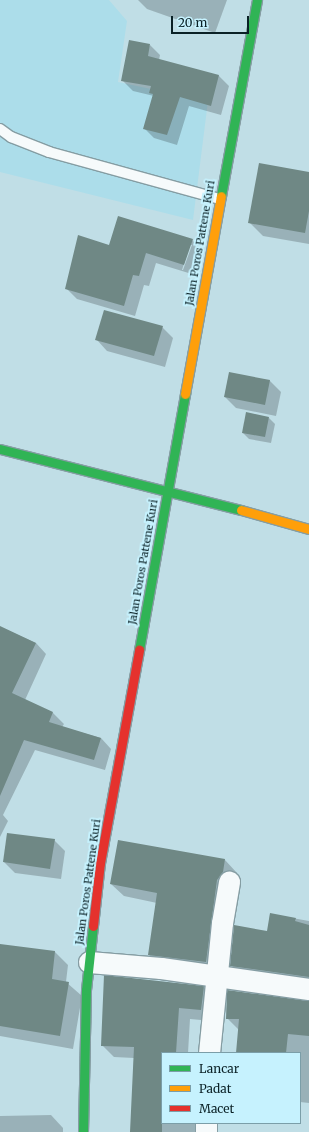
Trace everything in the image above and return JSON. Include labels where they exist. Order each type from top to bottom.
[{"type":"street","name":"Jalan Poros Pattene Kuri","points":[[83,1132],[86,990],[100,863],[257,0]]},
{"type":"street","points":[[0,450],[168,490],[309,529]]},
{"type":"street","points":[[209,1052],[218,977],[222,923],[230,882]]},
{"type":"street","points":[[89,962],[161,968],[309,989]]},
{"type":"lane","points":[[0,129],[11,137],[49,152],[220,199]]},
{"type":"shaded area","points":[[0,0],[109,0],[127,21],[118,82],[208,101],[193,220],[0,172]]},
{"type":"building","points":[[129,40],[150,44],[148,56],[219,75],[211,106],[180,97],[167,135],[143,129],[153,94],[149,93],[151,86],[121,81]]},
{"type":"building","points":[[259,163],[309,172],[309,211],[305,233],[248,223]]},
{"type":"building","points":[[118,216],[193,239],[184,265],[146,253],[139,276],[133,275],[124,306],[65,289],[78,235],[109,245]]},
{"type":"building","points":[[104,310],[163,326],[154,356],[95,340]]},
{"type":"building","points":[[229,372],[270,380],[265,405],[224,397]]},
{"type":"building","points":[[246,412],[269,417],[265,437],[242,433]]},
{"type":"building","points":[[0,626],[36,643],[12,693],[53,712],[49,722],[101,738],[94,760],[24,740],[0,796]]},
{"type":"building","points":[[7,833],[55,839],[50,869],[3,862]]},
{"type":"building","points":[[118,840],[225,859],[223,872],[217,880],[206,962],[148,955],[157,893],[110,884]]},
{"type":"building","points":[[270,913],[296,918],[295,921],[309,925],[309,977],[230,966],[234,925],[267,931]]},
{"type":"building","points":[[0,944],[55,951],[52,979],[69,982],[60,1036],[0,1026]]},
{"type":"building","points":[[104,975],[204,986],[201,1010],[179,1008],[176,1052],[161,1052],[162,1132],[130,1132],[134,1047],[101,1046]]},
{"type":"building","points":[[227,990],[309,1001],[309,1036],[288,1034],[286,1052],[236,1052],[239,1019],[226,1019]]},
{"type":"traffic: fast","points":[[221,196],[257,0]]},
{"type":"traffic: fast","points":[[139,650],[185,394]]},
{"type":"traffic: fast","points":[[0,449],[241,510]]},
{"type":"traffic: fast","points":[[83,1132],[86,990],[93,926]]},
{"type":"traffic: slow","points":[[185,394],[221,196]]},
{"type":"traffic: slow","points":[[241,510],[309,529]]},
{"type":"traffic: jam","points":[[93,926],[100,863],[139,650]]}]
